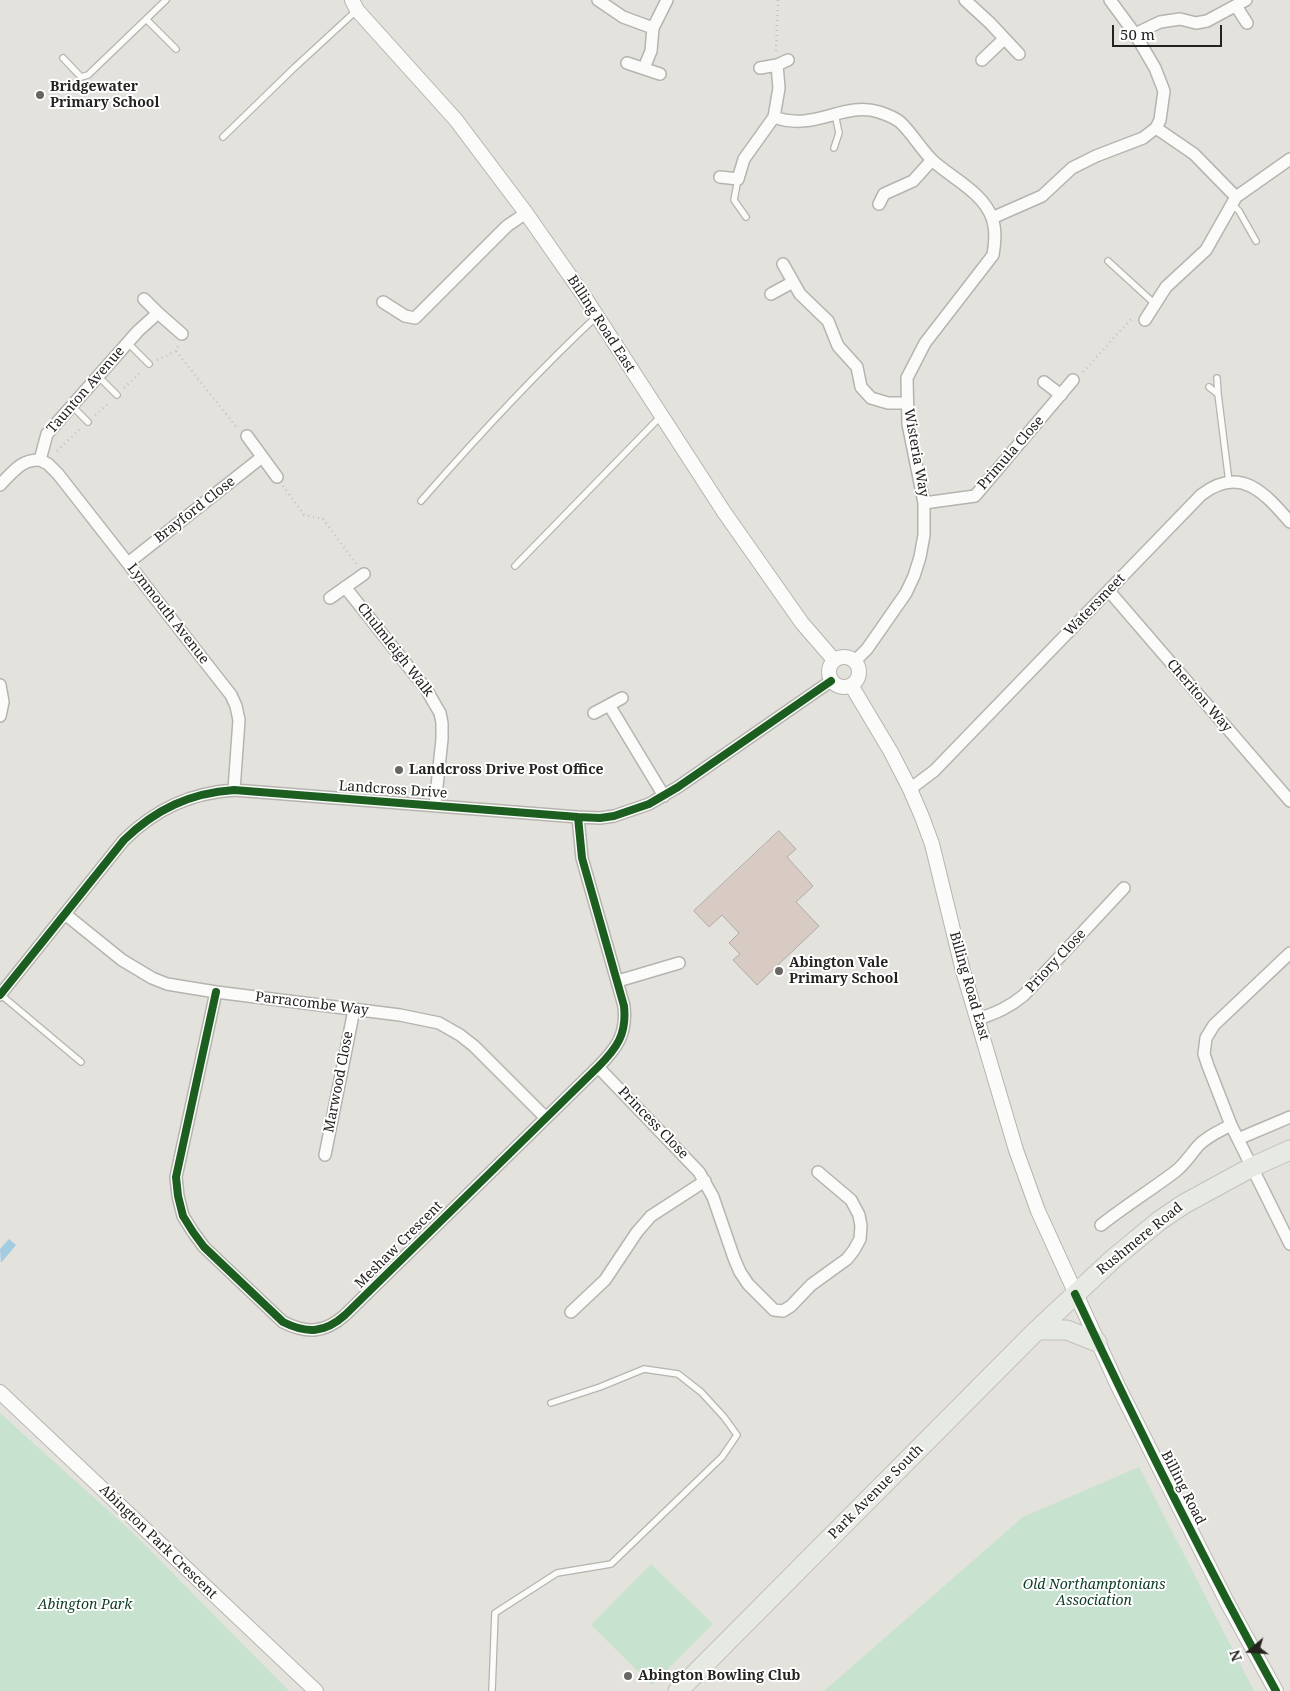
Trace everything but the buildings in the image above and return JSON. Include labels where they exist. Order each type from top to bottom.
[{"type":"main road","name":"Rushmere Road","points":[[1075,1294],[1159,1221],[1184,1204],[1252,1167],[1290,1150]]},
{"type":"main road","name":"Park Avenue South","points":[[678,1691],[1075,1294]]},
{"type":"main road","points":[[1037,1330],[1067,1330],[1097,1342]]},
{"type":"street","points":[[598,0],[623,17],[653,28]]},
{"type":"street","points":[[644,68],[651,51],[653,28],[667,0]]},
{"type":"street","points":[[965,0],[1019,54]]},
{"type":"street","points":[[992,218],[1042,196],[1072,168],[1096,156],[1143,138],[1156,128],[1160,120],[1164,91],[1155,68],[1135,34],[1110,0]]},
{"type":"street","points":[[1135,34],[1160,22],[1180,19],[1196,23],[1207,21],[1241,3],[1247,22]]},
{"type":"street","name":"Billing Road East","points":[[355,5],[456,120],[526,213],[763,568],[802,623],[834,660]]},
{"type":"street","points":[[982,60],[1004,39]]},
{"type":"street","points":[[760,68],[776,66],[788,60]]},
{"type":"street","points":[[627,63],[660,74]]},
{"type":"street","points":[[720,177],[738,179],[744,159],[774,117],[780,88],[776,66]]},
{"type":"street","name":"Wisteria Way","points":[[774,117],[787,121],[802,122],[861,109],[879,112],[898,120],[932,160],[969,189],[986,206],[992,218],[995,244],[993,255],[925,343],[907,378],[911,445],[924,503],[924,535],[920,557],[906,593],[867,649],[855,661]]},
{"type":"street","points":[[1156,128],[1194,154],[1234,201]]},
{"type":"street","points":[[1150,312],[1166,288],[1206,250],[1234,201],[1290,159]]},
{"type":"street","points":[[879,204],[884,194],[913,181],[932,160]]},
{"type":"street","points":[[383,302],[405,316],[415,318],[507,226],[526,213]]},
{"type":"street","points":[[783,264],[800,294],[828,321],[838,346],[856,367],[861,387],[871,398],[888,403],[907,403]]},
{"type":"street","points":[[771,294],[792,282]]},
{"type":"street","points":[[144,299],[182,334]]},
{"type":"street","name":"Taunton Avenue","points":[[40,460],[47,434],[138,331],[158,313]]},
{"type":"street","name":"Primula Close","points":[[924,503],[975,496],[1073,380]]},
{"type":"street","points":[[1044,382],[1061,395]]},
{"type":"street","points":[[247,436],[277,477]]},
{"type":"street","name":"Brayford Close","points":[[128,562],[262,457]]},
{"type":"street","points":[[0,485],[24,462],[40,460]]},
{"type":"street","name":"Lynmouth Avenue","points":[[40,460],[48,464],[58,474],[231,695],[240,720],[234,790]]},
{"type":"street","points":[[1229,482],[1244,483],[1260,490],[1290,522]]},
{"type":"street","name":"Watersmeet","points":[[910,788],[934,771],[1201,495],[1213,486],[1229,482]]},
{"type":"street","points":[[330,598],[364,574]]},
{"type":"street","name":"Chulmleigh Walk","points":[[345,587],[426,689],[440,713],[442,740],[435,805]]},
{"type":"street","name":"Cheriton Way","points":[[1109,591],[1290,801]]},
{"type":"street","points":[[841,656],[855,661],[859,670],[858,678],[851,685],[844,687],[831,681],[829,666],[834,660],[841,656]]},
{"type":"street","name":"Landcross Drive","points":[[0,994],[124,840],[156,815],[184,800],[202,794],[234,790],[578,817],[600,818],[614,816],[633,811],[664,796],[831,681]]},
{"type":"street","points":[[0,685],[3,702],[0,716]]},
{"type":"street","name":"Billing Road East","points":[[851,685],[910,788],[932,844],[963,970],[1016,1150],[1038,1211],[1075,1294]]},
{"type":"street","points":[[594,713],[622,698]]},
{"type":"street","points":[[609,705],[664,796]]},
{"type":"street","name":"Meshaw Crescent","points":[[216,992],[176,1177],[183,1216],[204,1247],[272,1314],[293,1327],[318,1330],[337,1322],[598,1067],[618,1044],[625,1026],[624,1006],[582,858],[578,817]]},
{"type":"street","name":"Priory Close","points":[[978,1019],[1012,1006],[1124,888]]},
{"type":"street","name":"Parracombe Way","points":[[65,914],[122,960],[152,978],[183,988],[411,1017],[439,1024],[474,1046],[546,1118]]},
{"type":"street","points":[[1290,953],[1214,1025],[1206,1038],[1204,1054],[1231,1125],[1290,1244]]},
{"type":"street","points":[[618,982],[679,963]]},
{"type":"street","name":"Marwood Close","points":[[325,1155],[354,1010]]},
{"type":"street","name":"Princess Close","points":[[598,1067],[692,1163],[706,1182],[740,1272],[748,1284],[774,1310],[783,1311],[791,1306],[810,1285],[847,1259],[860,1239],[860,1220],[851,1200],[818,1172]]},
{"type":"street","points":[[1238,1139],[1290,1117]]},
{"type":"street","points":[[1101,1225],[1182,1166],[1200,1144],[1231,1125]]},
{"type":"street","points":[[571,1312],[605,1280],[637,1232],[651,1216],[706,1182]]},
{"type":"street","name":"Billing Road","points":[[1075,1294],[1182,1515],[1276,1691]]},
{"type":"street","name":"Abington Park Crescent","points":[[0,1392],[316,1691]]},
{"type":"lane","points":[[63,58],[81,76],[88,75],[166,0]]},
{"type":"lane","points":[[223,137],[355,5]]},
{"type":"lane","points":[[146,19],[176,49]]},
{"type":"lane","points":[[834,148],[839,133],[835,114]]},
{"type":"lane","points":[[738,179],[734,200],[746,217]]},
{"type":"lane","points":[[1234,201],[1256,240]]},
{"type":"lane","points":[[1108,261],[1150,312]]},
{"type":"lane","points":[[421,501],[467,448],[557,353],[596,316]]},
{"type":"lane","points":[[128,342],[149,364]]},
{"type":"lane","points":[[98,376],[117,395]]},
{"type":"lane","points":[[1217,378],[1229,482]]},
{"type":"lane","points":[[1209,387],[1218,394]]},
{"type":"lane","points":[[72,406],[88,422]]},
{"type":"lane","points":[[516,566],[661,416]]},
{"type":"lane","points":[[0,994],[82,1062]]},
{"type":"lane","points":[[492,1691],[495,1613],[557,1573],[611,1564],[722,1457],[737,1435],[724,1417],[701,1392],[678,1374],[644,1369],[600,1387],[551,1403]]},
{"type":"path","points":[[776,66],[778,0]]},
{"type":"path","points":[[1073,380],[1082,374],[1136,313],[1150,312]]},
{"type":"path","points":[[176,351],[241,433],[247,436]]},
{"type":"path","points":[[277,477],[304,515],[323,519],[364,574]]},
{"type":"green space","name":"Abington Park","points":[[0,1413],[132,1532],[289,1691],[0,1691]]},
{"type":"green space","name":"Old Northamptonians Association","points":[[1139,1467],[1254,1691],[824,1691],[1023,1517]]},
{"type":"green space","points":[[651,1564],[713,1624],[652,1685],[591,1625]]},
{"type":"water","points":[[9,1239],[16,1245],[1,1263],[0,1249]]},
{"type":"cycle path","points":[[0,995],[124,840],[148,820],[174,804],[203,795],[234,790],[578,817],[600,818],[614,816],[649,804],[678,787],[831,681]]},
{"type":"cycle path","points":[[216,992],[176,1177],[183,1216],[204,1247],[283,1322],[308,1330],[323,1328],[338,1321],[345,1315],[598,1067],[619,1040],[624,1025],[624,1006],[582,858],[578,817]]},
{"type":"cycle path","points":[[1075,1294],[1172,1494],[1276,1691]]},
{"type":"place","name":"Bridgewater Primary School","points":[[40,95]]},
{"type":"place","name":"Landcross Drive Post Office","points":[[399,770]]},
{"type":"place","name":"Abington Vale Primary School","points":[[779,971]]},
{"type":"place","name":"Abington Bowling Club","points":[[628,1676]]}]
